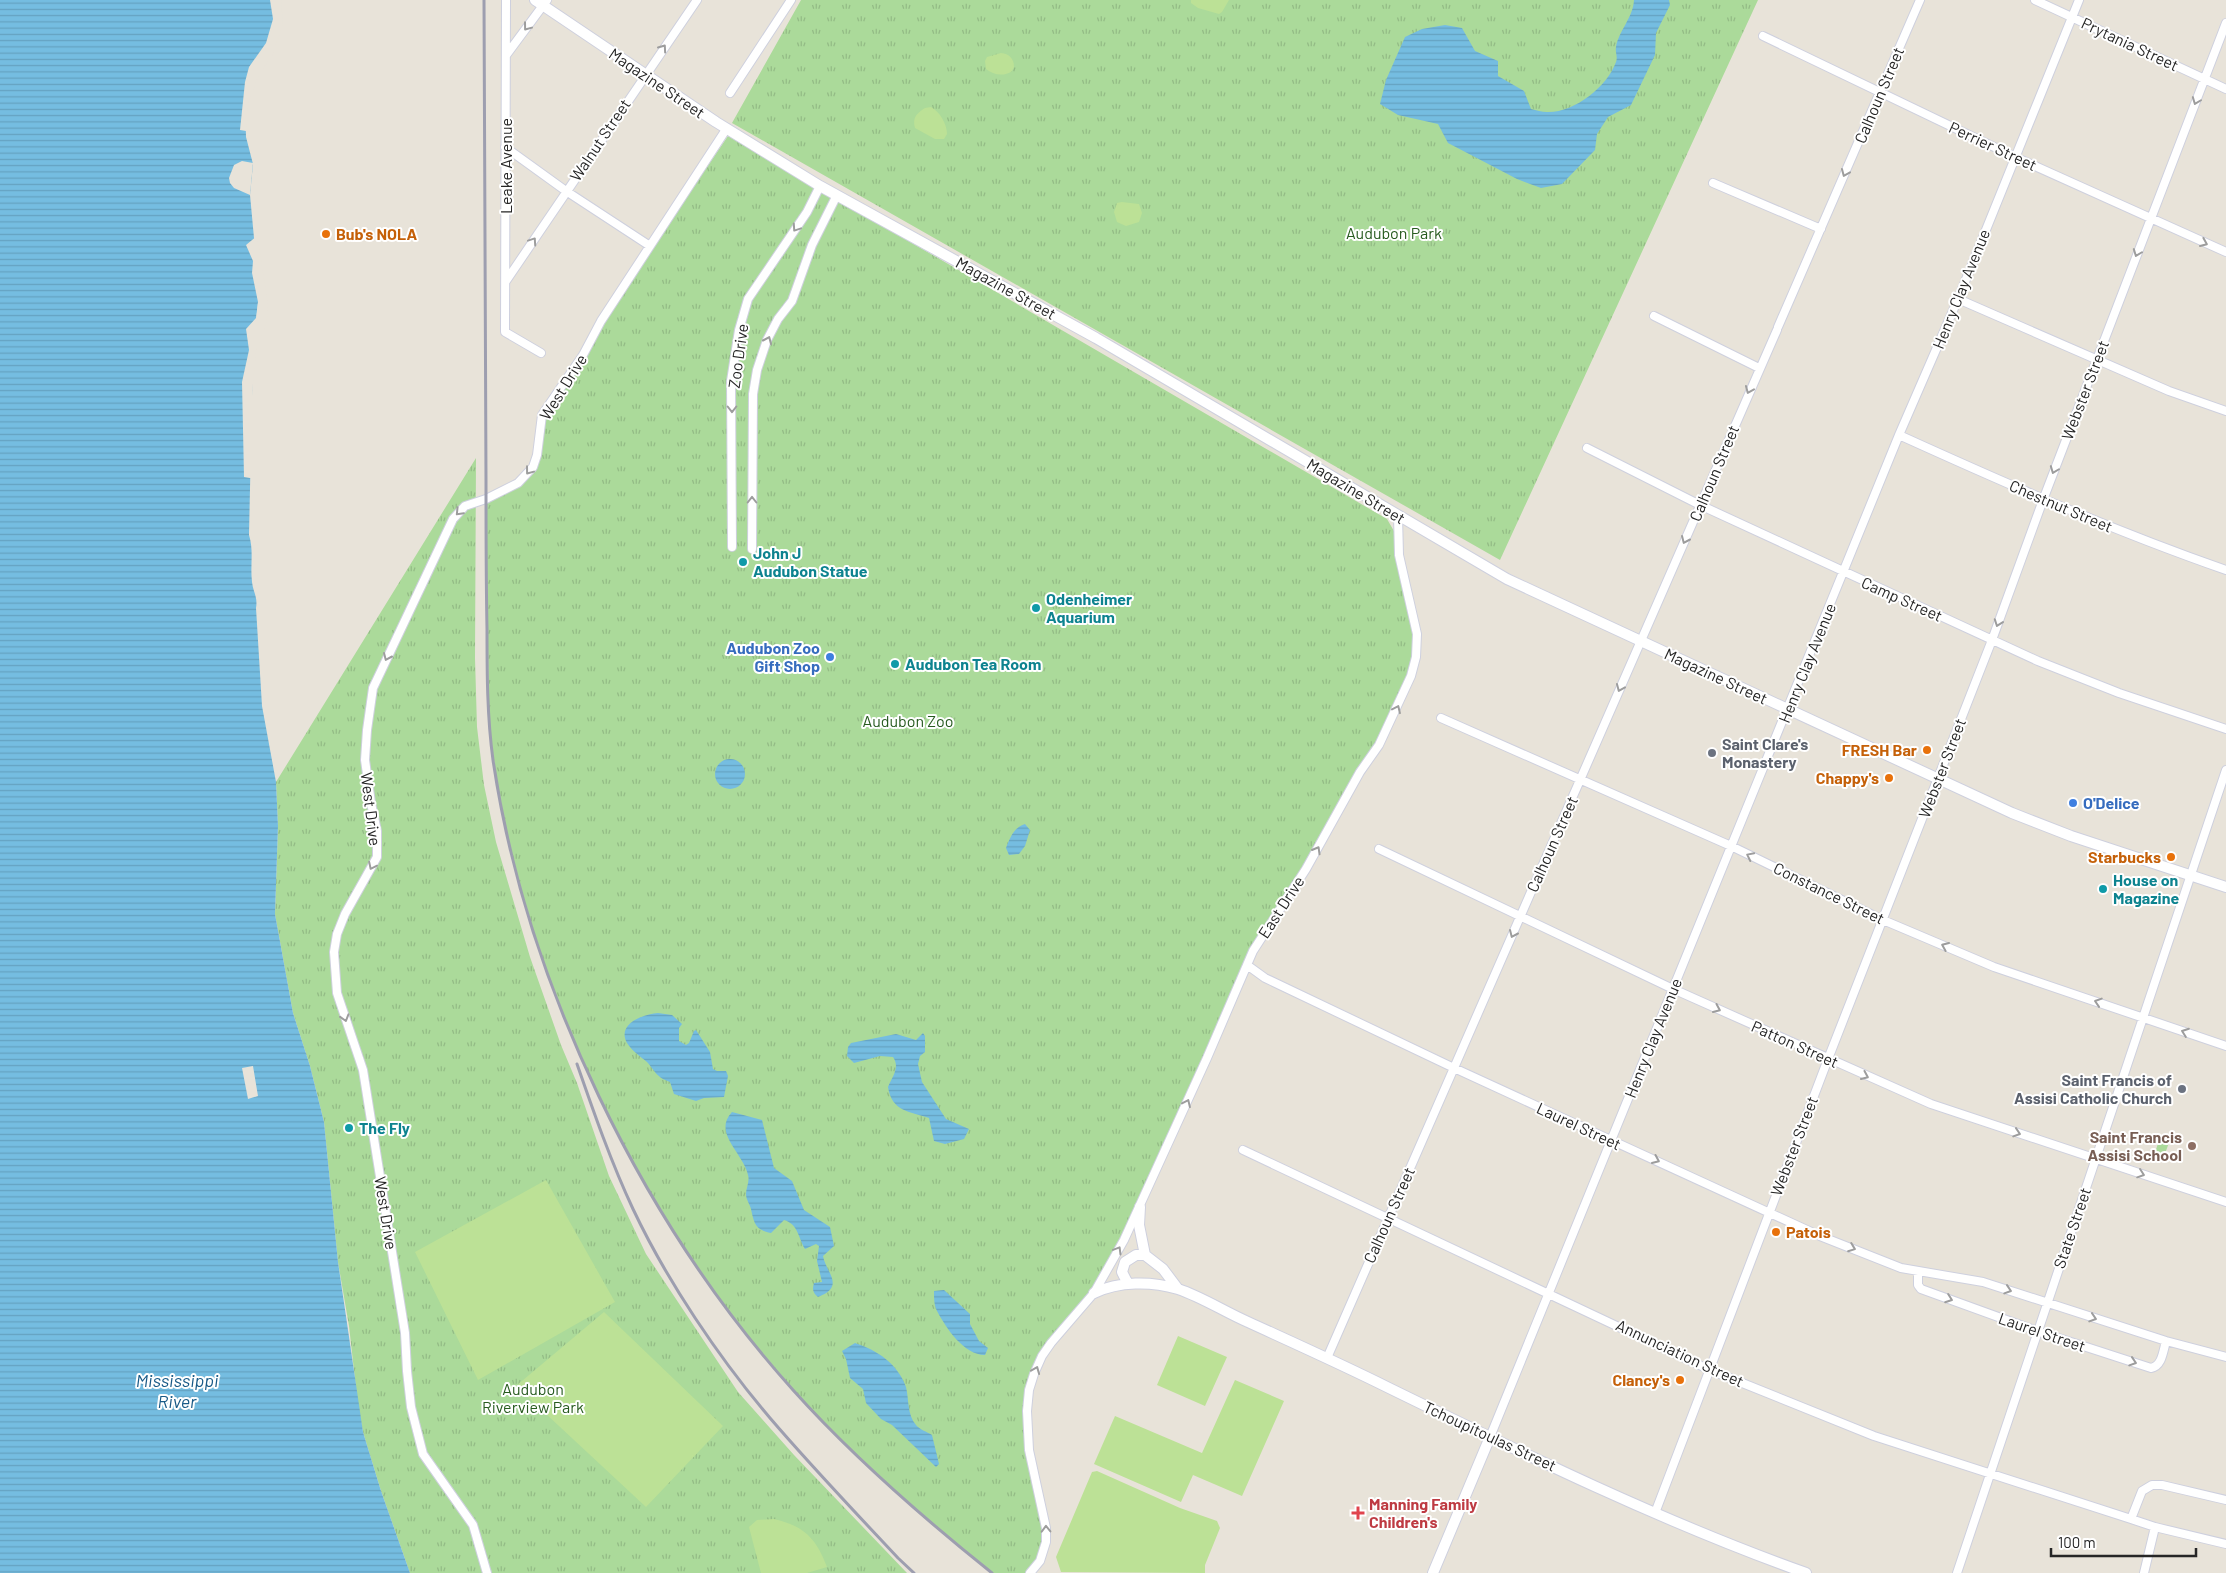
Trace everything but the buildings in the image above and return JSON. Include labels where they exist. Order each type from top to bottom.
[{"type":"street","name":"Leake Avenue","points":[[506,0],[505,332],[541,353]]},
{"type":"street","name":"Walnut Street","points":[[506,281],[644,75],[697,0]]},
{"type":"street","points":[[730,94],[791,0]]},
{"type":"street","name":"Calhoun Street","points":[[1327,1358],[1920,0]]},
{"type":"street","name":"Prytania Street","points":[[2034,0],[2226,89]]},
{"type":"street","name":"Henry Clay Avenue","points":[[1490,1437],[1899,435],[1958,299],[2078,0]]},
{"type":"street","points":[[507,54],[541,2]]},
{"type":"street","name":"Magazine Street","points":[[541,2],[644,75],[820,186],[1096,338],[1507,579],[1937,780],[2012,813],[2071,836],[2226,888]]},
{"type":"street","name":"Webster Street","points":[[1655,1513],[1769,1211],[1992,640],[2043,500],[2226,23]]},
{"type":"street","name":"Perrier Street","points":[[1763,36],[1880,94],[2015,157],[2226,252]]},
{"type":"street","name":"West Drive","points":[[487,1573],[473,1525],[423,1454],[416,1430],[407,1371],[405,1333],[363,1070],[338,994],[334,952],[337,934],[345,914],[376,857],[377,831],[370,803],[365,760],[369,706],[373,688],[452,519],[465,506],[502,492],[525,476],[535,461],[542,415],[583,355],[602,321],[727,128]]},
{"type":"street","points":[[505,147],[566,191],[650,246]]},
{"type":"street","points":[[1713,182],[1821,229]]},
{"type":"street","name":"Zoo Drive","points":[[732,547],[732,380],[739,330],[748,299],[807,212],[820,186]]},
{"type":"street","name":"Zoo Drive","points":[[752,549],[753,394],[757,370],[767,340],[778,319],[792,300],[812,245],[837,195]]},
{"type":"street","points":[[1958,299],[2169,391],[2226,411]]},
{"type":"street","points":[[1654,316],[1759,368]]},
{"type":"street","name":"Chestnut Street","points":[[1899,435],[2043,500],[2154,545],[2226,570]]},
{"type":"street","name":"Camp Street","points":[[1587,448],[1700,505],[2038,661],[2119,693],[2226,728]]},
{"type":"street","name":"East Drive","points":[[1030,1573],[1040,1561],[1046,1542],[1046,1528],[1029,1450],[1027,1410],[1029,1390],[1042,1356],[1066,1324],[1094,1293],[1124,1240],[1207,1058],[1253,950],[1318,848],[1360,772],[1379,745],[1411,676],[1416,657],[1418,634],[1399,555],[1398,516]]},
{"type":"street","name":"Constance Street","points":[[1441,718],[1731,846],[1883,920],[1994,967],[2226,1046]]},
{"type":"street","name":"State Street","points":[[1957,1573],[2046,1302],[2226,770]]},
{"type":"street","name":"Patton Street","points":[[1379,849],[1673,989],[1931,1104],[2226,1202]]},
{"type":"street","name":"Laurel Street","points":[[1247,965],[1265,978],[1454,1068],[1820,1236],[1901,1268],[1983,1282],[2166,1342],[2226,1357]]},
{"type":"street","name":"Annunciation Street","points":[[1243,1150],[1710,1370],[1874,1436],[2155,1527],[2226,1544]]},
{"type":"street","points":[[1128,1284],[1122,1272],[1125,1262],[1136,1255],[1146,1255],[1139,1225],[1140,1207]]},
{"type":"street","name":"Tchoupitoulas Street","points":[[1146,1255],[1163,1268],[1178,1289]]},
{"type":"street","name":"Laurel Street","points":[[1918,1272],[1918,1285],[1921,1289],[2037,1331],[2150,1368],[2156,1367],[2160,1363],[2166,1342]]},
{"type":"street","name":"Tchoupitoulas Street","points":[[1094,1293],[1112,1286],[1128,1284],[1146,1284],[1178,1289],[1655,1513],[1729,1546],[1806,1573]]},
{"type":"street","points":[[1433,1573],[1490,1437]]},
{"type":"street","points":[[2131,1519],[2142,1491],[2152,1485],[2162,1485],[2226,1500]]},
{"type":"street","points":[[2144,1573],[2155,1527]]},
{"type":"green space","name":"Audubon Park","points":[[801,0],[1758,0],[1500,560],[732,123]]},
{"type":"green space","points":[[1191,0],[1229,0],[1219,14],[1198,8],[1191,3]]},
{"type":"green space","points":[[1001,53],[1009,55],[1012,59],[1014,67],[1012,71],[1006,74],[999,74],[992,73],[986,69],[985,61],[987,57]]},
{"type":"green space","points":[[931,107],[940,115],[944,122],[947,134],[944,139],[935,139],[915,128],[914,121],[918,114],[925,108]]},
{"type":"green space","name":"Audubon Zoo","points":[[728,136],[1387,519],[1398,538],[1411,598],[1416,657],[1398,707],[1247,965],[1174,1130],[1094,1293],[1051,1343],[1034,1374],[1027,1411],[1029,1450],[1046,1528],[1040,1561],[1030,1573],[992,1573],[866,1465],[807,1406],[780,1375],[753,1343],[703,1275],[656,1203],[614,1127],[577,1049],[546,968],[520,886],[501,803],[489,719],[486,499],[518,483],[533,467],[542,415],[602,321]]},
{"type":"green space","points":[[1117,203],[1139,204],[1142,213],[1139,222],[1126,226],[1117,222],[1114,212]]},
{"type":"green space","name":"Audubon Riverview Park","points":[[476,458],[475,658],[477,727],[484,785],[496,842],[530,957],[609,1176],[646,1254],[738,1392],[794,1455],[907,1573],[410,1573],[381,1491],[363,1432],[358,1406],[349,1326],[338,1262],[324,1122],[310,1066],[293,1013],[275,914],[278,826],[276,782]]},
{"type":"green space","points":[[2160,1137],[2170,1140],[2163,1159],[2154,1156]]},
{"type":"green space","points":[[546,1180],[615,1302],[478,1380],[415,1252]]},
{"type":"green space","points":[[604,1312],[723,1426],[646,1507],[516,1386]]},
{"type":"green space","points":[[1178,1336],[1227,1357],[1205,1406],[1157,1385]]},
{"type":"green space","points":[[1235,1380],[1284,1401],[1242,1496],[1193,1475],[1181,1502],[1094,1464],[1115,1416],[1202,1453]]},
{"type":"green space","points":[[1097,1471],[1180,1508],[1217,1521],[1220,1528],[1205,1565],[1205,1573],[1061,1572],[1056,1557],[1092,1472]]},
{"type":"green space","points":[[774,1519],[793,1525],[808,1535],[818,1548],[827,1567],[807,1573],[761,1573],[749,1527],[757,1520]]},
{"type":"water","name":"Mississippi River","points":[[0,0],[279,0],[282,23],[256,73],[245,104],[246,137],[253,164],[250,195],[254,238],[261,274],[253,350],[249,535],[252,582],[256,601],[262,706],[276,782],[278,826],[275,914],[293,1013],[310,1066],[324,1122],[338,1262],[363,1432],[381,1491],[410,1573],[0,1573]]},
{"type":"water","points":[[1634,0],[1669,0],[1670,5],[1656,33],[1655,55],[1631,105],[1608,117],[1597,134],[1595,150],[1562,184],[1541,188],[1517,179],[1448,143],[1438,124],[1398,115],[1380,104],[1386,80],[1405,37],[1422,29],[1445,25],[1462,28],[1475,51],[1498,61],[1498,76],[1524,91],[1531,109],[1547,112],[1568,108],[1588,97],[1612,71],[1617,60],[1616,49],[1618,41],[1631,13]]},
{"type":"water","points":[[730,759],[736,760],[744,768],[744,780],[736,788],[730,789],[724,788],[716,780],[715,774],[716,768],[724,760]]},
{"type":"water","points":[[1025,824],[1030,830],[1025,846],[1019,854],[1009,855],[1006,848],[1011,837],[1015,830]]},
{"type":"water","points":[[658,1013],[672,1015],[682,1024],[679,1028],[679,1041],[686,1045],[696,1030],[710,1052],[713,1069],[726,1071],[728,1076],[724,1097],[704,1098],[696,1101],[674,1094],[670,1082],[659,1076],[629,1046],[625,1030],[629,1025],[646,1015]]},
{"type":"water","points":[[923,1033],[925,1036],[925,1052],[920,1056],[918,1064],[922,1082],[946,1119],[969,1129],[964,1139],[945,1144],[934,1141],[929,1118],[908,1112],[897,1106],[890,1095],[888,1087],[896,1068],[893,1057],[880,1056],[854,1063],[847,1056],[848,1047],[851,1043],[896,1034],[916,1040]]},
{"type":"water","points":[[732,1112],[762,1120],[774,1168],[792,1181],[804,1210],[830,1227],[834,1246],[823,1256],[833,1284],[826,1293],[818,1297],[814,1293],[813,1288],[814,1283],[822,1282],[817,1261],[819,1246],[816,1244],[805,1249],[795,1228],[784,1220],[771,1233],[758,1228],[754,1222],[746,1196],[748,1175],[727,1136],[727,1120]]},
{"type":"water","points":[[944,1290],[970,1314],[970,1324],[979,1341],[988,1348],[985,1355],[977,1354],[963,1346],[945,1325],[936,1309],[934,1296],[934,1291]]},
{"type":"water","points":[[855,1343],[879,1354],[898,1371],[906,1387],[913,1421],[919,1428],[932,1435],[939,1464],[936,1467],[892,1425],[881,1419],[866,1403],[863,1389],[850,1378],[846,1359],[842,1351]]},
{"type":"pier","points":[[270,0],[281,0],[283,24],[272,56],[259,74],[248,104],[246,131],[240,130],[245,82],[249,67],[266,43],[273,19]]},
{"type":"pier","points":[[242,161],[253,163],[250,195],[234,188],[230,183],[229,178],[234,165]]},
{"type":"pier","points":[[257,236],[268,314],[265,328],[256,350],[252,395],[252,478],[250,478],[244,477],[242,382],[249,350],[246,329],[256,318],[258,302],[252,273],[253,261],[246,245]]},
{"type":"pier","points":[[253,1066],[258,1096],[248,1099],[242,1068]]},
{"type":"railway","points":[[484,0],[488,711],[493,760],[509,844],[533,929],[563,1013],[599,1096],[640,1176],[687,1252],[738,1324],[793,1390],[864,1463],[914,1508],[992,1573]]},
{"type":"railway","points":[[577,1064],[596,1119],[633,1209],[662,1264],[695,1318],[732,1370],[770,1418],[833,1489],[914,1573]]},
{"type":"place","name":"Bub's NOLA","points":[[326,234]]},
{"type":"place","name":"John J Audubon Statue","points":[[743,562]]},
{"type":"place","name":"Odenheimer Aquarium","points":[[1036,608]]},
{"type":"place","name":"Audubon Zoo Gift Shop","points":[[830,657]]},
{"type":"place","name":"Audubon Tea Room","points":[[895,664]]},
{"type":"place","name":"FRESH Bar","points":[[1927,750]]},
{"type":"place","name":"Saint Clare's Monastery","points":[[1712,753]]},
{"type":"place","name":"Chappy's","points":[[1889,778]]},
{"type":"place","name":"O'Delice","points":[[2073,803]]},
{"type":"place","name":"Starbucks","points":[[2171,857]]},
{"type":"place","name":"House on Magazine","points":[[2103,889]]},
{"type":"place","name":"Saint Francis of Assisi Catholic Church","points":[[2182,1089]]},
{"type":"place","name":"The Fly","points":[[349,1128]]},
{"type":"place","name":"Saint Francis Assisi School","points":[[2192,1146]]},
{"type":"place","name":"Patois","points":[[1776,1232]]},
{"type":"place","name":"Clancy's","points":[[1680,1380]]},
{"type":"place","name":"Manning Family Children's","points":[[1358,1513]]}]
